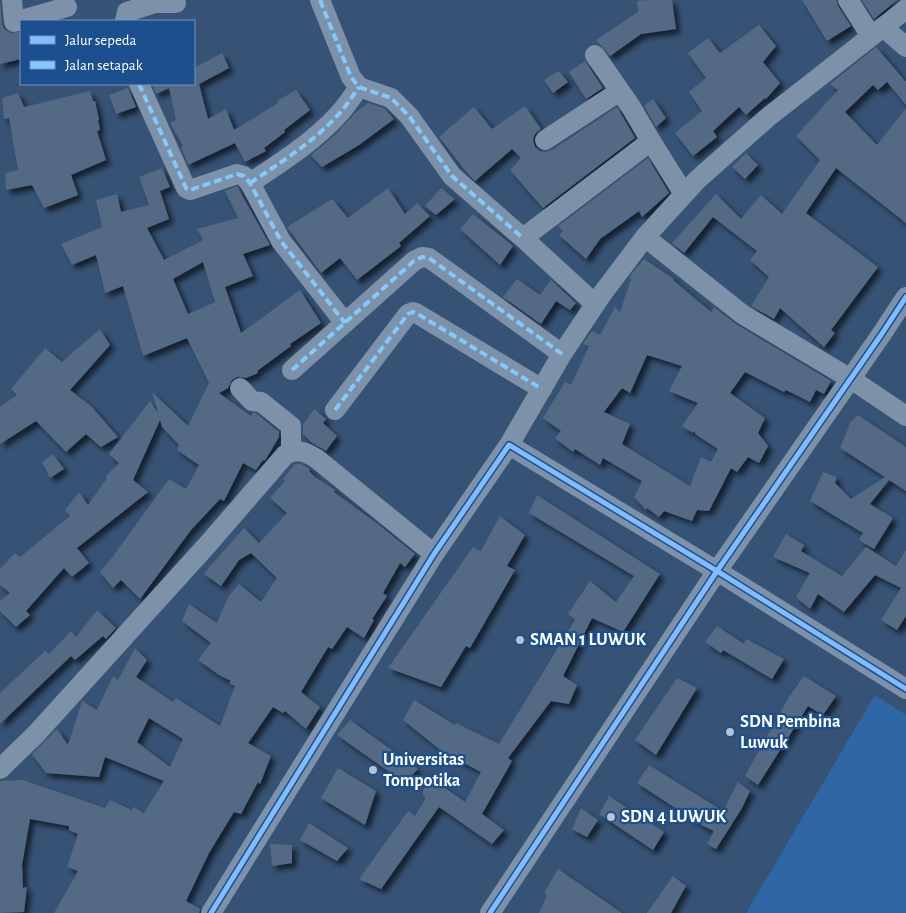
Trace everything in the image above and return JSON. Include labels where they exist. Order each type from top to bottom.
[{"type":"street","points":[[12,0],[14,22],[20,21]]},
{"type":"street","points":[[320,0],[351,77],[358,88],[391,98],[409,116],[452,176],[595,304]]},
{"type":"street","points":[[848,0],[877,32],[906,47]]},
{"type":"street","points":[[125,20],[127,12],[155,3],[179,1]]},
{"type":"street","points":[[211,913],[434,554],[509,445],[562,354],[595,304],[645,238],[697,180],[767,118],[906,9]]},
{"type":"street","points":[[23,20],[69,10]]},
{"type":"street","points":[[596,55],[684,194]]},
{"type":"street","points":[[139,85],[188,190],[236,174],[244,176],[250,183],[281,241],[345,323]]},
{"type":"street","points":[[250,183],[282,163],[325,128],[339,114],[358,88]]},
{"type":"street","points":[[545,140],[620,91]]},
{"type":"street","points":[[523,238],[650,141]]},
{"type":"street","points":[[645,238],[742,314],[851,379],[906,416]]},
{"type":"street","points":[[292,370],[418,258],[425,257],[562,354]]},
{"type":"street","points":[[490,913],[717,571],[906,297]]},
{"type":"street","points":[[334,410],[408,314],[412,312],[542,389]]},
{"type":"street","points":[[240,388],[252,401],[261,402],[291,426],[291,452]]},
{"type":"street","points":[[509,445],[717,571],[906,689]]},
{"type":"street","points":[[0,769],[36,734],[209,543],[285,455],[291,452],[298,450],[306,452],[434,554]]},
{"type":"shaded area","points":[[875,695],[906,715],[906,913],[746,913]]},
{"type":"building","points":[[0,0],[4,29],[11,33],[20,32],[20,59],[0,64]]},
{"type":"building","points":[[672,0],[676,29],[641,34],[610,56],[596,40],[638,12],[637,1]]},
{"type":"building","points":[[802,0],[836,0],[851,26],[827,41]]},
{"type":"building","points":[[862,0],[897,0],[874,19]]},
{"type":"building","points":[[759,25],[776,46],[763,62],[780,83],[766,99],[746,115],[739,107],[713,131],[717,137],[693,156],[675,133],[702,111],[689,92],[706,78],[688,53],[708,38],[720,53]]},
{"type":"building","points":[[876,47],[906,82],[906,105],[887,82],[878,90],[873,85],[845,112],[877,145],[906,108],[906,223],[836,168],[806,213],[878,267],[831,330],[835,333],[824,347],[780,308],[774,319],[751,306],[769,277],[750,260],[757,251],[713,217],[684,253],[672,243],[716,194],[741,219],[761,195],[782,214],[820,160],[796,136],[838,90],[830,84]]},
{"type":"building","points":[[222,53],[229,68],[199,84],[208,119],[226,109],[234,130],[296,90],[310,110],[264,148],[266,151],[245,162],[235,143],[188,165],[181,147],[183,146],[170,123],[176,120],[169,88],[156,94],[152,85],[195,85],[195,67]]},
{"type":"building","points":[[585,61],[603,88],[586,99],[569,72]]},
{"type":"building","points":[[559,71],[568,82],[553,93],[544,80]]},
{"type":"building","points":[[128,88],[136,107],[116,114],[109,95]]},
{"type":"building","points":[[90,91],[93,101],[95,101],[100,130],[97,131],[106,160],[71,175],[78,195],[44,208],[32,185],[6,190],[5,173],[18,170],[9,118],[4,119],[2,98],[18,93],[24,107]]},
{"type":"building","points":[[653,99],[666,118],[656,127],[644,106]]},
{"type":"building","points":[[368,103],[384,108],[394,119],[359,145],[322,167],[311,155]]},
{"type":"building","points":[[525,106],[541,129],[535,134],[533,140],[535,147],[540,151],[552,150],[617,107],[635,138],[543,208],[510,170],[521,158],[512,149],[475,181],[439,137],[474,107],[492,129]]},
{"type":"building","points":[[746,153],[758,165],[745,179],[732,167]]},
{"type":"building","points":[[648,158],[669,193],[642,217],[639,211],[600,239],[586,259],[559,235],[563,231],[558,226]]},
{"type":"building","points":[[162,168],[170,187],[160,191],[169,219],[147,228],[164,260],[203,240],[197,229],[238,218],[225,191],[237,186],[270,245],[243,254],[253,276],[225,287],[241,333],[300,290],[321,323],[290,344],[291,346],[257,371],[258,373],[246,378],[237,377],[232,380],[228,388],[219,393],[251,416],[253,413],[256,413],[279,432],[279,437],[266,459],[263,460],[256,470],[243,463],[224,501],[220,499],[191,530],[140,599],[121,580],[113,588],[100,572],[169,479],[186,489],[199,465],[177,450],[179,445],[162,427],[160,420],[133,480],[148,492],[77,548],[89,563],[72,577],[64,568],[26,611],[30,615],[16,627],[0,611],[0,601],[10,593],[0,585],[0,569],[15,553],[20,557],[70,516],[65,510],[79,492],[88,505],[107,478],[106,476],[119,463],[109,454],[150,401],[158,413],[152,392],[188,426],[209,383],[187,338],[143,356],[123,286],[105,293],[96,255],[72,265],[61,244],[102,227],[96,200],[117,194],[121,212],[149,205],[139,177]],"holes":[[[203,262],[215,302],[188,314],[173,279]]]},
{"type":"building","points":[[388,188],[405,214],[417,203],[430,216],[399,243],[401,246],[357,280],[340,258],[321,273],[287,227],[332,199],[348,218]]},
{"type":"building","points":[[441,188],[455,199],[436,215],[425,206]]},
{"type":"building","points":[[473,214],[513,246],[500,265],[460,229]]},
{"type":"building","points":[[644,259],[674,279],[711,312],[714,307],[736,324],[831,381],[824,394],[816,390],[810,402],[786,390],[784,392],[745,372],[730,393],[765,418],[758,433],[768,446],[759,463],[748,457],[737,472],[731,468],[709,511],[697,510],[692,521],[664,511],[659,517],[647,508],[646,510],[634,497],[642,481],[603,458],[600,465],[575,449],[573,452],[555,438],[561,431],[543,418],[565,382],[571,385],[589,346],[583,344],[592,331],[600,335],[615,307],[620,312],[631,279],[629,277]],"holes":[[[647,355],[682,366],[669,391],[698,403],[682,426],[693,433],[695,431],[695,434],[718,449],[711,462],[701,457],[690,486],[622,444],[630,424],[604,412],[622,388],[630,393]]]},
{"type":"building","points":[[517,279],[540,295],[551,280],[576,303],[570,310],[556,301],[541,324],[503,297]]},
{"type":"building","points":[[100,329],[110,345],[70,390],[91,406],[118,437],[101,447],[86,434],[66,452],[36,421],[0,444],[0,407],[17,395],[11,389],[45,348],[62,362]]},
{"type":"building","points":[[314,409],[326,419],[323,423],[337,436],[326,451],[312,443],[303,434],[303,425]]},
{"type":"building","points":[[858,415],[906,447],[906,491],[889,480],[870,504],[893,518],[874,549],[859,540],[863,533],[810,501],[823,472],[837,477],[835,483],[851,499],[885,477],[840,448],[851,421]]},
{"type":"building","points":[[53,454],[64,469],[50,478],[42,462]]},
{"type":"building","points":[[295,464],[301,464],[310,469],[309,471],[315,477],[335,490],[334,492],[415,554],[405,567],[400,563],[383,593],[387,596],[372,619],[374,620],[364,638],[347,627],[332,649],[328,647],[301,692],[320,707],[306,729],[285,711],[283,713],[273,707],[248,743],[271,756],[260,784],[258,782],[241,814],[234,812],[209,853],[186,901],[200,909],[199,913],[54,913],[78,871],[67,867],[78,834],[69,830],[69,826],[30,819],[22,865],[23,888],[27,887],[24,912],[0,913],[0,781],[23,780],[105,808],[110,800],[132,810],[133,807],[144,813],[164,781],[105,757],[99,777],[46,773],[32,754],[57,729],[68,745],[82,701],[97,710],[113,676],[118,680],[135,648],[147,660],[136,677],[173,702],[176,698],[220,726],[235,686],[229,683],[231,681],[198,660],[211,643],[182,621],[189,604],[217,623],[228,597],[239,584],[261,602],[277,578],[251,553],[239,560],[221,586],[204,574],[244,528],[259,543],[287,513],[270,498],[285,481],[283,479]],"holes":[[[149,718],[183,739],[170,767],[137,742]]]},
{"type":"building","points":[[537,495],[660,574],[623,632],[592,618],[563,676],[577,685],[569,704],[551,701],[508,758],[512,761],[482,814],[504,830],[492,844],[439,807],[381,889],[359,879],[408,811],[415,816],[426,798],[423,796],[423,790],[432,779],[465,802],[481,772],[443,752],[403,720],[414,700],[455,725],[456,723],[499,744],[575,620],[568,614],[590,581],[616,602],[634,576],[529,513]]},
{"type":"building","points":[[500,516],[525,535],[507,566],[515,570],[470,648],[466,646],[441,687],[388,668],[473,547],[481,551]]},
{"type":"building","points":[[786,534],[804,545],[801,551],[842,576],[866,547],[896,566],[906,550],[906,616],[897,630],[881,620],[901,588],[875,575],[844,612],[818,594],[810,609],[796,597],[810,573],[773,557]]},
{"type":"building","points":[[97,610],[116,628],[106,639],[103,636],[75,660],[71,656],[0,724],[0,693],[45,651],[49,654],[71,631],[76,637]]},
{"type":"building","points":[[717,626],[744,644],[746,639],[784,659],[772,679],[723,650],[721,653],[705,642]]},
{"type":"building","points":[[804,676],[836,696],[823,715],[808,706],[758,785],[745,776],[789,697]]},
{"type":"building","points":[[677,678],[697,688],[656,755],[635,740]]},
{"type":"building","points":[[350,720],[418,769],[405,783],[337,735]]},
{"type":"building","points":[[649,765],[723,811],[738,782],[750,791],[742,808],[716,849],[707,844],[714,831],[703,826],[637,783]]},
{"type":"building","points":[[338,768],[376,791],[365,825],[321,798]]},
{"type":"building","points":[[609,796],[664,832],[653,850],[599,814]]},
{"type":"building","points":[[581,808],[598,820],[587,837],[572,829]]},
{"type":"building","points":[[309,823],[348,848],[337,861],[300,840]]},
{"type":"building","points":[[270,844],[292,845],[292,863],[272,866]]},
{"type":"building","points":[[558,869],[622,913],[539,913],[547,895],[544,893]]},
{"type":"building","points":[[673,876],[686,886],[671,913],[647,913]]},
{"type":"marked path","points":[[320,0],[351,77],[359,87],[391,98],[409,116],[452,176],[523,238]]},
{"type":"marked path","points":[[139,85],[186,188],[190,190],[237,174],[244,176],[250,183],[281,241],[345,323]]},
{"type":"marked path","points":[[250,183],[317,135],[340,113],[359,87]]},
{"type":"marked path","points":[[292,370],[414,261],[422,257],[429,258],[562,354]]},
{"type":"marked path","points":[[335,410],[408,314],[413,312],[542,389]]},
{"type":"cycle path","points":[[490,913],[717,571],[906,297]]},
{"type":"cycle path","points":[[211,913],[434,554],[509,445],[717,571],[906,689]]},
{"type":"place","name":"SMAN 1 LUWUK","points":[[520,640]]},
{"type":"place","name":"SDN Pembina Luwuk","points":[[730,732]]},
{"type":"place","name":"Universitas Tompotika","points":[[373,770]]},
{"type":"place","name":"SDN 4 LUWUK","points":[[611,817]]}]
